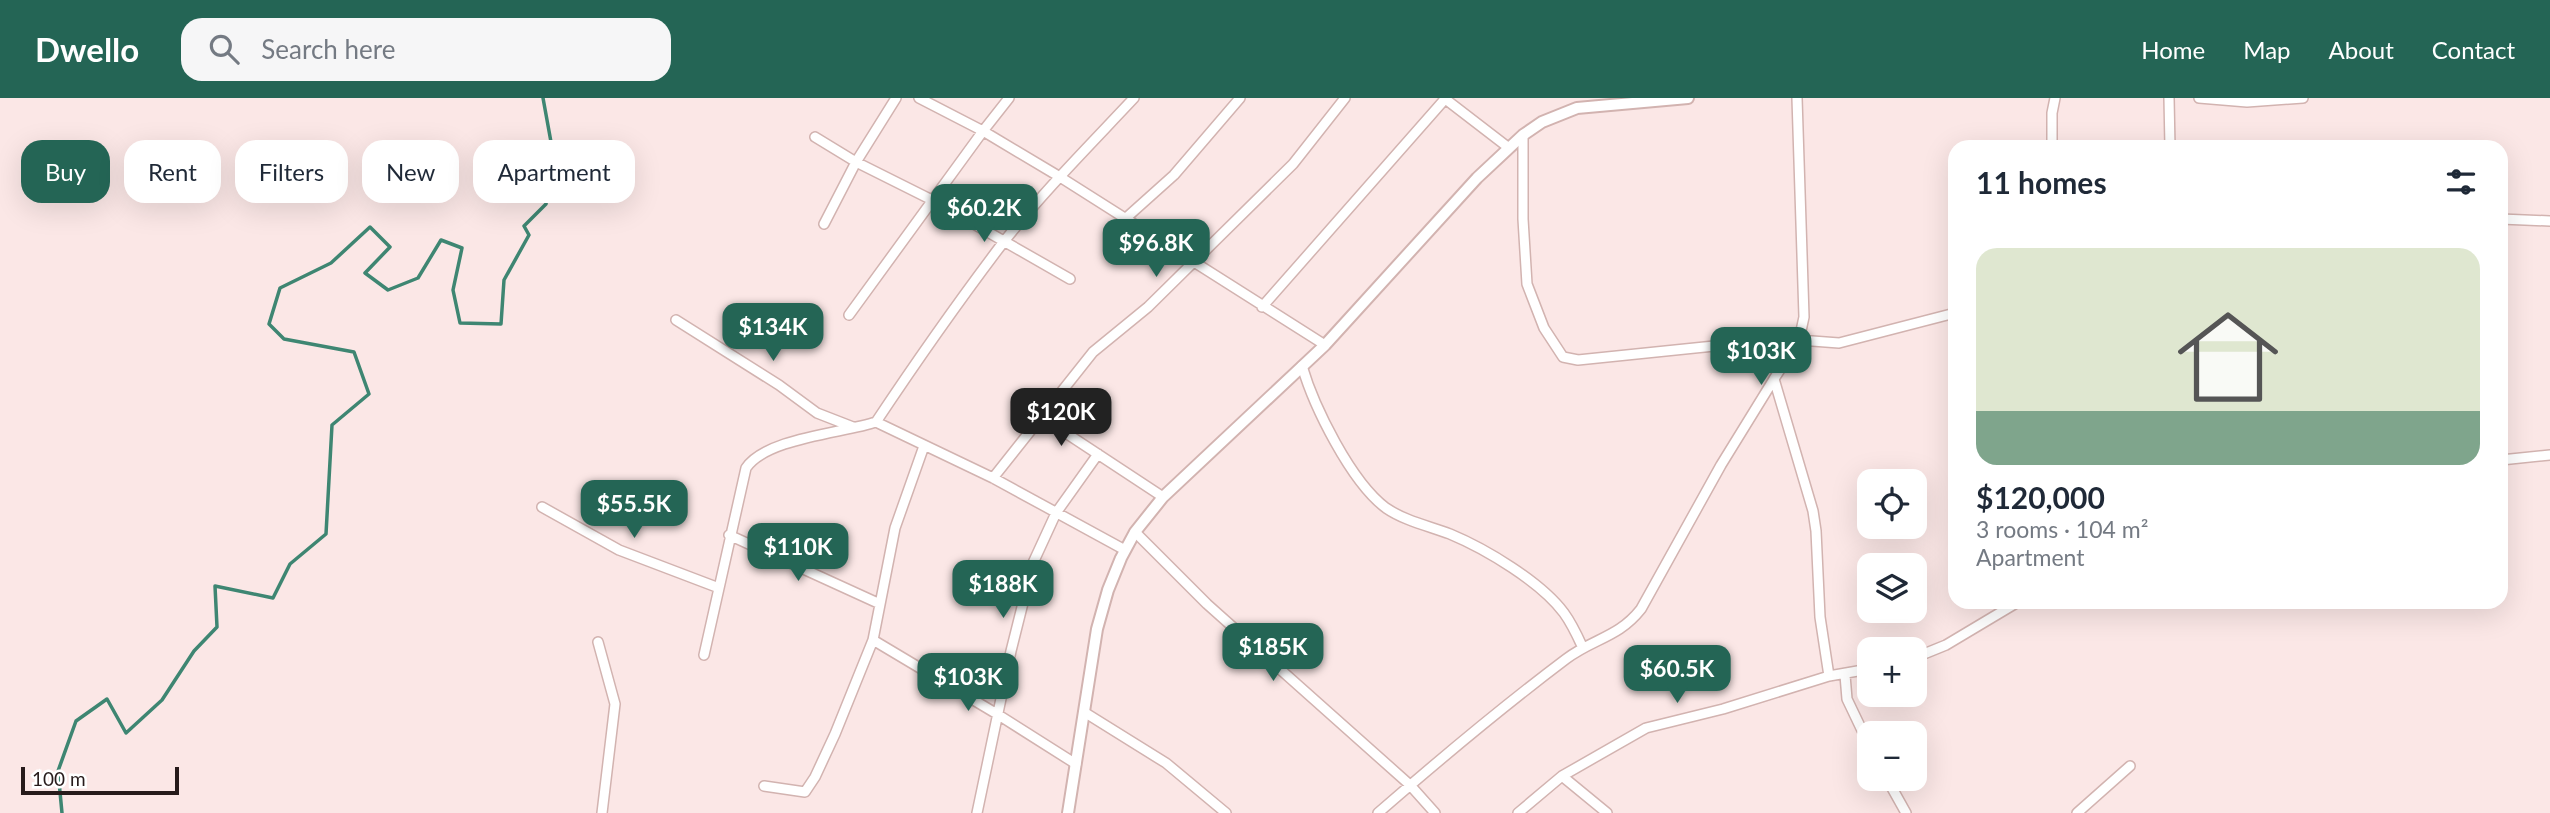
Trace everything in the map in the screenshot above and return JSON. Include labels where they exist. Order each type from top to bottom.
[{"type":"street","points":[[824,224],[856,162],[896,98]]},
{"type":"street","points":[[919,98],[1060,177],[1325,345]]},
{"type":"street","points":[[849,315],[982,131],[1009,98]]},
{"type":"street","points":[[704,655],[746,468],[756,458],[816,434],[858,428],[876,422],[936,333],[1004,242],[1134,98]]},
{"type":"street","points":[[1126,218],[1174,175],[1240,98]]},
{"type":"street","points":[[993,478],[1093,352],[1148,307],[1196,262],[1293,164],[1345,98]]},
{"type":"street","points":[[1262,307],[1444,98],[1509,148]]},
{"type":"street","points":[[1068,813],[1097,629],[1108,590],[1135,533],[1163,497],[1325,345],[1477,178],[1523,135],[1542,122],[1577,108],[1653,99],[1688,98]]},
{"type":"street","points":[[1378,813],[1517,695],[1583,646],[1619,631],[1641,609],[1721,465],[1799,340],[1803,330],[1805,304],[1797,98]]},
{"type":"street","points":[[2052,140],[2055,98]]},
{"type":"street","points":[[2169,98],[2171,140]]},
{"type":"street","points":[[2199,98],[2247,102],[2303,98]]},
{"type":"street","points":[[1523,135],[1523,219],[1527,284],[1544,328],[1563,357],[1578,360],[1799,340],[1839,343],[1948,315]]},
{"type":"street","points":[[815,136],[856,162],[932,200],[1070,279]]},
{"type":"street","points":[[2508,219],[2550,221]]},
{"type":"street","points":[[676,320],[779,385],[817,413],[858,428]]},
{"type":"street","points":[[1302,366],[1321,418],[1372,496],[1403,518],[1474,545],[1524,577],[1564,612],[1583,646]]},
{"type":"street","points":[[1774,379],[1813,512],[1820,617],[1829,676]]},
{"type":"street","points":[[1040,416],[1163,497]]},
{"type":"street","points":[[876,422],[993,478],[1125,550]]},
{"type":"street","points":[[764,786],[800,792],[808,789],[835,734],[873,640],[895,528],[924,446]]},
{"type":"street","points":[[976,813],[1033,563],[1055,513],[1098,454]]},
{"type":"street","points":[[2508,459],[2550,455]]},
{"type":"street","points":[[542,507],[619,550],[719,588]]},
{"type":"street","points":[[1135,533],[1207,604],[1410,785],[1435,813]]},
{"type":"street","points":[[729,535],[880,604]]},
{"type":"street","points":[[1927,653],[2006,609]]},
{"type":"street","points":[[873,640],[997,713],[1076,764]]},
{"type":"street","points":[[598,642],[615,704],[602,813]]},
{"type":"street","points":[[1518,813],[1562,776],[1646,728],[1723,709],[1829,676],[1857,672]]},
{"type":"street","points":[[1844,675],[1847,699],[1858,721]]},
{"type":"street","points":[[1084,712],[1166,763],[1226,813]]},
{"type":"street","points":[[2077,813],[2130,766]]},
{"type":"street","points":[[1562,776],[1606,813]]},
{"type":"street","points":[[1893,791],[1906,813]]},
{"type":"waterway","points":[[62,813],[58,771],[76,721],[107,699],[126,733],[162,700],[194,651],[217,627],[215,586],[273,598],[290,564],[326,534],[332,425],[369,394],[354,352],[284,339],[269,324],[280,288],[331,263],[370,227],[390,247],[365,273],[388,290],[418,278],[441,240],[462,248],[453,290],[460,323],[501,324],[504,280],[529,235],[524,226],[546,204],[553,153],[543,98]]}]
